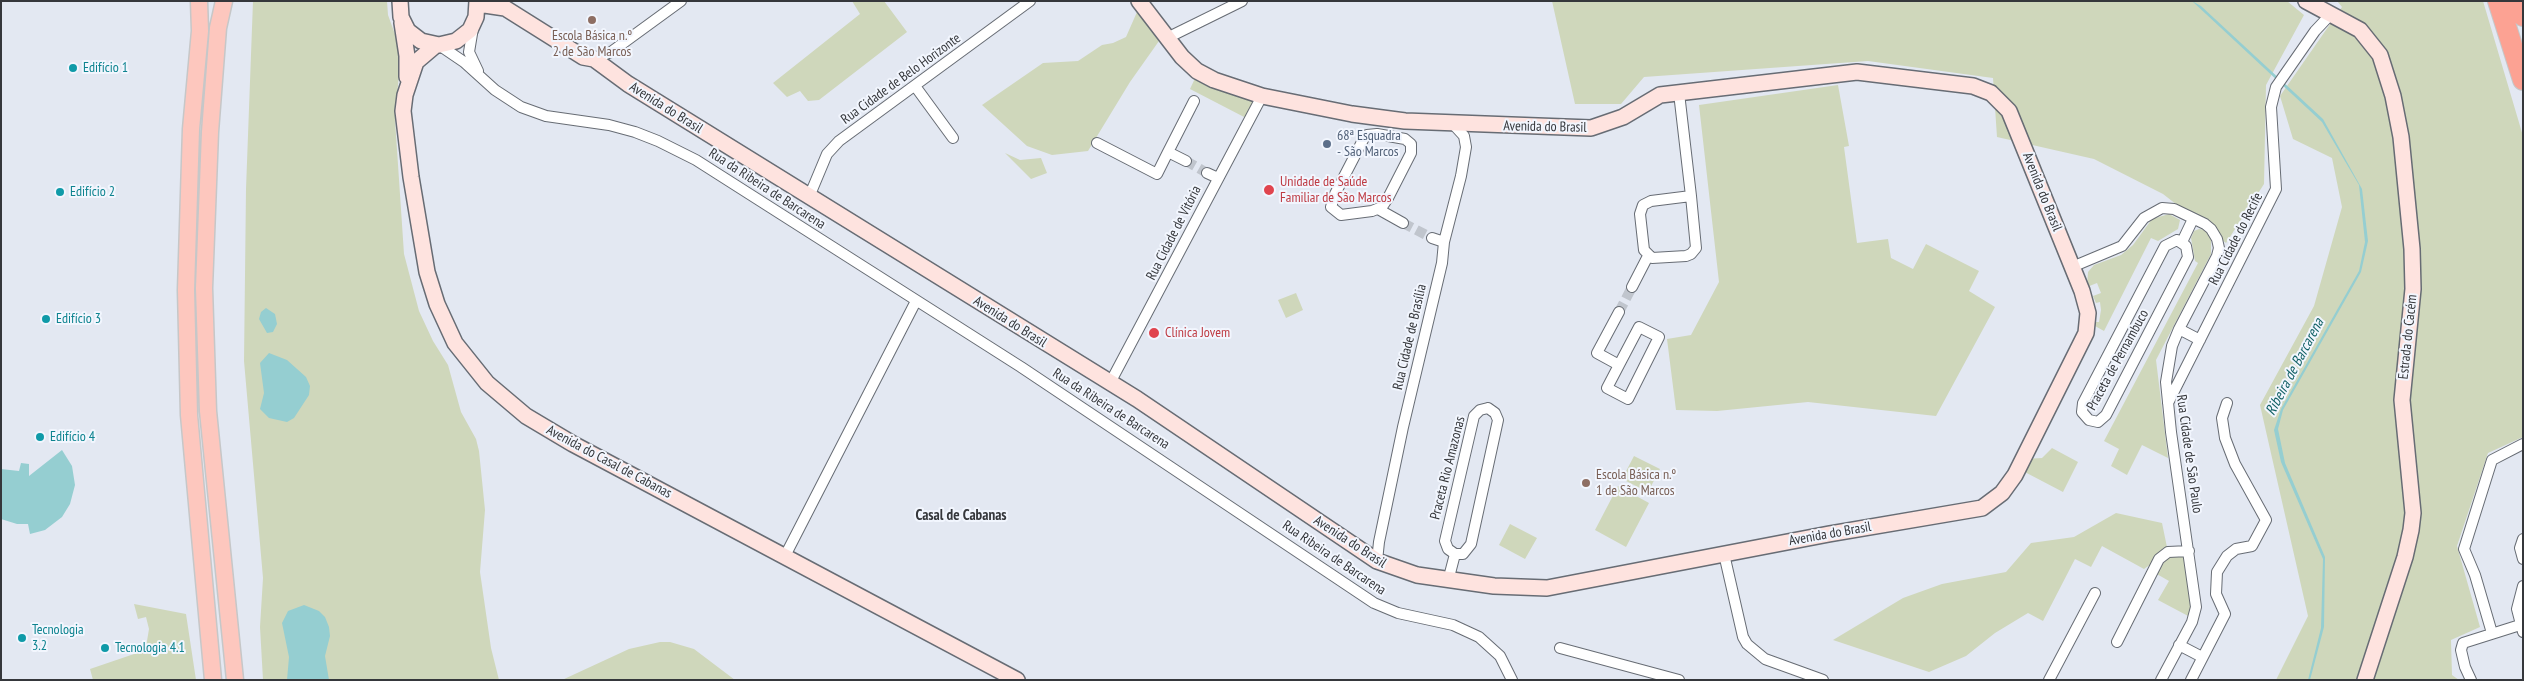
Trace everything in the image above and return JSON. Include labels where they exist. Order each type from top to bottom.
[{"type":"highway","points":[[2498,1],[2523,80]]},
{"type":"highway","points":[[2518,1],[2523,16]]},
{"type":"main road","points":[[199,1],[200,31],[191,129],[186,290],[189,415],[214,680]]},
{"type":"main road","points":[[224,1],[218,28],[210,132],[204,288],[208,411],[234,680]]},
{"type":"street","points":[[594,59],[611,52],[681,1]]},
{"type":"street","name":"Rua Cidade de Belo Horizonte","points":[[809,197],[827,154],[834,146],[1030,1]]},
{"type":"street","points":[[1168,38],[1242,1]]},
{"type":"street","name":"Estrada do Cacém","points":[[2306,1],[2360,30],[2380,55],[2393,96],[2401,137],[2412,249],[2413,289],[2402,400],[2413,513],[2405,557],[2365,680]]},
{"type":"street","name":"Avenida do Brasil","points":[[478,3],[505,8],[582,56],[594,59],[628,84],[1110,383],[1377,561],[1403,572],[1448,581],[1530,589],[1547,588],[1982,508],[2002,493],[2017,469],[2086,333],[2087,307],[2009,111],[1992,93],[1973,86],[1857,72],[1660,95],[1623,117],[1591,128],[1405,121],[1352,114],[1262,96],[1237,89],[1205,76],[1186,62],[1142,2]]},
{"type":"street","points":[[474,23],[478,3]]},
{"type":"street","points":[[400,5],[414,36],[438,45]]},
{"type":"street","name":"Avenida do Casal de Cabanas","points":[[400,5],[407,56],[407,86],[403,111],[427,272],[444,323],[470,365],[507,401],[546,430],[1017,680]]},
{"type":"street","name":"Rua Cidade do Recife","points":[[2167,404],[2276,189],[2272,107],[2276,87],[2315,31],[2331,14]]},
{"type":"street","name":"Avenida do Casal de Cabanas","points":[[407,86],[416,62],[438,45],[456,41],[470,30],[474,23]]},
{"type":"street","name":"Rua da Ribeira de Barcarena","points":[[474,23],[469,52],[484,80]]},
{"type":"street","name":"Rua da Ribeira de Barcarena","points":[[438,45],[464,62],[510,100],[532,112],[562,120],[609,126],[635,132],[680,151],[728,179],[1021,367],[1264,528]]},
{"type":"street","points":[[916,86],[953,138]]},
{"type":"street","points":[[1679,93],[1691,196],[1696,248],[1694,252],[1686,256],[1656,259],[1648,256],[1644,250],[1640,214],[1644,205],[1651,200],[1691,196]]},
{"type":"street","name":"Rua Cidade de Vitória","points":[[1110,383],[1262,96]]},
{"type":"street","points":[[1097,144],[1157,174],[1194,102]]},
{"type":"street","name":"Rua Cidade de Brasília","points":[[1377,561],[1379,542],[1403,427],[1442,263],[1444,242],[1462,176],[1466,147],[1464,136],[1453,124]]},
{"type":"street","points":[[1378,209],[1388,198],[1412,149],[1411,144],[1405,139],[1372,133],[1367,135],[1361,143],[1334,194],[1331,206],[1341,215],[1378,209],[1403,223]]},
{"type":"street","points":[[1168,152],[1186,161]]},
{"type":"street","points":[[1207,173],[1218,178]]},
{"type":"street","name":"Rua Cidade de São Paulo","points":[[2072,267],[2122,246],[2144,218],[2162,208],[2174,209],[2211,229],[2218,248],[2217,256],[2179,329],[2169,362],[2166,382],[2167,404],[2196,607],[2192,622],[2161,680]]},
{"type":"street","points":[[2182,242],[2193,219]]},
{"type":"street","points":[[1432,238],[1444,242]]},
{"type":"street","name":"Praceta de Pernambuco","points":[[2177,240],[2182,242],[2188,250],[2188,257],[2106,415],[2098,422],[2089,420],[2082,412],[2083,403],[2161,254],[2169,243],[2177,240]]},
{"type":"street","points":[[1632,287],[1648,256]]},
{"type":"street","points":[[786,556],[916,300]]},
{"type":"street","points":[[1619,312],[1597,354],[1619,365]]},
{"type":"street","points":[[1639,327],[1659,337],[1628,399],[1607,388],[1619,365],[1639,327]]},
{"type":"street","points":[[2179,329],[2200,340]]},
{"type":"street","points":[[2191,680],[2225,614],[2216,594],[2217,572],[2227,556],[2236,549],[2252,546],[2266,520],[2236,464],[2225,438],[2222,418],[2227,403]]},
{"type":"street","name":"Praceta Rio Amazonas","points":[[1488,408],[1496,413],[1498,420],[1471,544],[1463,554],[1454,554],[1446,545],[1447,531],[1474,416],[1480,410],[1488,408]]},
{"type":"street","points":[[2492,633],[2476,575],[2464,549],[2492,460],[2523,444]]},
{"type":"street","name":"Rua Ribeira de Barcarena","points":[[1264,528],[1374,603],[1398,613],[1453,625],[1472,632],[1488,643],[1500,656],[1512,680]]},
{"type":"street","points":[[2523,539],[2520,548],[2523,558]]},
{"type":"street","points":[[2117,642],[2159,559],[2168,552],[2189,551]]},
{"type":"street","points":[[1448,581],[1454,554]]},
{"type":"street","points":[[1724,554],[1743,637],[1747,644],[1765,659],[1823,680]]},
{"type":"street","points":[[2471,680],[2460,650],[2463,643],[2492,633],[2521,629],[2517,610],[2523,586]]},
{"type":"street","points":[[2049,680],[2095,592]]},
{"type":"street","points":[[2179,645],[2202,657]]},
{"type":"street","points":[[1560,648],[1679,680]]},
{"type":"green space","points":[[253,1],[387,1],[388,15],[396,37],[400,62],[395,120],[404,254],[419,311],[433,341],[448,365],[461,412],[476,439],[479,451],[485,510],[480,572],[491,648],[499,680],[263,680],[260,627],[263,578],[244,361],[246,189]]},
{"type":"green space","points":[[852,1],[884,1],[907,32],[819,100],[808,101],[800,91],[787,97],[773,83],[860,14]]},
{"type":"green space","points":[[1552,1],[2287,1],[2304,15],[2266,85],[2264,184],[2226,243],[2163,194],[2094,159],[1997,137],[1993,78],[1868,61],[1644,77],[1621,104],[1575,104]]},
{"type":"green space","points":[[2337,1],[2483,1],[2523,136],[2523,437],[2488,453],[2457,546],[2480,627],[2451,640],[2452,675],[2459,680],[2276,680],[2308,616],[2260,405],[2314,306],[2342,207],[2332,158],[2293,139],[2280,96],[2342,7]]},
{"type":"green space","points":[[1137,12],[1159,41],[1130,82],[1088,151],[1052,155],[1027,146],[982,105],[1043,63],[1078,61],[1102,45],[1113,43],[1126,37]]},
{"type":"green space","points":[[1197,74],[1258,95],[1246,118],[1190,89]]},
{"type":"green space","points":[[1838,85],[1849,146],[1844,147],[1857,243],[1888,239],[1891,258],[1913,269],[1926,244],[1979,271],[1969,291],[1995,307],[1936,416],[1808,402],[1717,411],[1676,410],[1667,339],[1691,335],[1719,282],[1699,105]]},
{"type":"green space","points":[[1005,153],[1020,160],[1041,158],[1047,173],[1031,179]]},
{"type":"green space","points":[[2169,214],[2180,220],[2178,229],[2158,241],[2151,238],[2104,331],[2095,326],[2095,322],[2099,322],[2101,310],[2100,302],[2096,303],[2093,296],[2101,293],[2097,283],[2087,287],[2088,272],[2094,265],[2121,255],[2133,245],[2152,219]]},
{"type":"green space","points":[[2199,229],[2206,230],[2211,238],[2211,254],[2156,360],[2168,458],[2142,445],[2127,475],[2111,466],[2119,449],[2104,441],[2198,263],[2195,261],[2191,238],[2194,231]]},
{"type":"green space","points":[[1296,293],[1303,310],[1286,318],[1278,300]]},
{"type":"green space","points":[[2052,448],[2078,462],[2063,492],[2019,469],[2024,459],[2042,458]]},
{"type":"green space","points":[[1634,456],[1660,469],[1648,492],[1622,479]]},
{"type":"green space","points":[[1618,486],[1649,503],[1626,547],[1595,530]]},
{"type":"green space","points":[[2116,513],[2162,523],[2168,552],[2144,569],[2102,546],[2091,567],[2075,559],[2043,621],[2028,613],[1995,633],[1966,656],[1929,672],[1833,640],[1903,598],[1942,584],[2006,572],[2031,543],[2074,537]]},
{"type":"green space","points":[[1510,524],[1537,538],[1525,559],[1499,545]]},
{"type":"green space","points":[[2186,554],[2193,599],[2190,617],[2158,600],[2169,581],[2155,573],[2163,559],[2169,555]]},
{"type":"green space","points":[[134,604],[186,614],[196,680],[93,680],[90,669],[137,653],[147,641],[149,629],[146,617],[138,619]]},
{"type":"green space","points":[[660,642],[670,642],[694,649],[735,680],[562,680],[629,649]]},
{"type":"water","points":[[2192,1],[2201,6],[2323,119],[2362,189],[2368,241],[2361,272],[2283,410],[2278,429],[2285,463],[2325,557],[2324,627],[2310,680],[2308,680],[2321,628],[2323,559],[2281,462],[2274,430],[2281,409],[2359,271],[2365,242],[2359,185],[2322,122]]},
{"type":"water","points":[[266,308],[275,314],[277,324],[273,332],[267,333],[259,319],[261,312]]},
{"type":"water","points":[[269,353],[287,360],[306,377],[310,386],[309,395],[294,418],[287,422],[269,418],[260,409],[264,393],[260,363]]},
{"type":"water","points":[[62,450],[72,466],[75,485],[70,504],[62,517],[45,530],[30,534],[28,524],[17,524],[1,519],[1,469],[19,471],[21,463],[29,464],[29,476]]},
{"type":"water","points":[[304,605],[319,611],[325,617],[329,627],[330,636],[325,656],[329,680],[287,680],[289,657],[282,623],[288,611]]},
{"type":"tunnel","points":[[1186,161],[1207,173]]},
{"type":"tunnel","points":[[1403,223],[1432,238]]},
{"type":"tunnel","points":[[1619,312],[1632,287]]},
{"type":"place","name":"Escola Básica n.º 2 de São Marcos","points":[[592,20]]},
{"type":"place","name":"Edifício 1","points":[[73,68]]},
{"type":"place","name":"68ª Esquadra - São Marcos","points":[[1327,144]]},
{"type":"place","name":"Unidade de Saúde Familiar de São Marcos","points":[[1269,190]]},
{"type":"place","name":"Edifício 2","points":[[60,192]]},
{"type":"place","name":"Edifício 3","points":[[46,319]]},
{"type":"place","name":"Clínica Jovem","points":[[1154,333]]},
{"type":"place","name":"Edifício 4","points":[[40,437]]},
{"type":"place","name":"Escola Básica n.º 1 de São Marcos","points":[[1586,483]]},
{"type":"place","name":"Tecnologia 3.2","points":[[22,638]]},
{"type":"place","name":"Tecnologia 4.1","points":[[105,648]]},
{"type":"district","name":"Casal de Cabanas","points":[[961,516]]},
{"type":"water label","name":"Ribeira de Barcarena","points":[[2295,367]]}]
